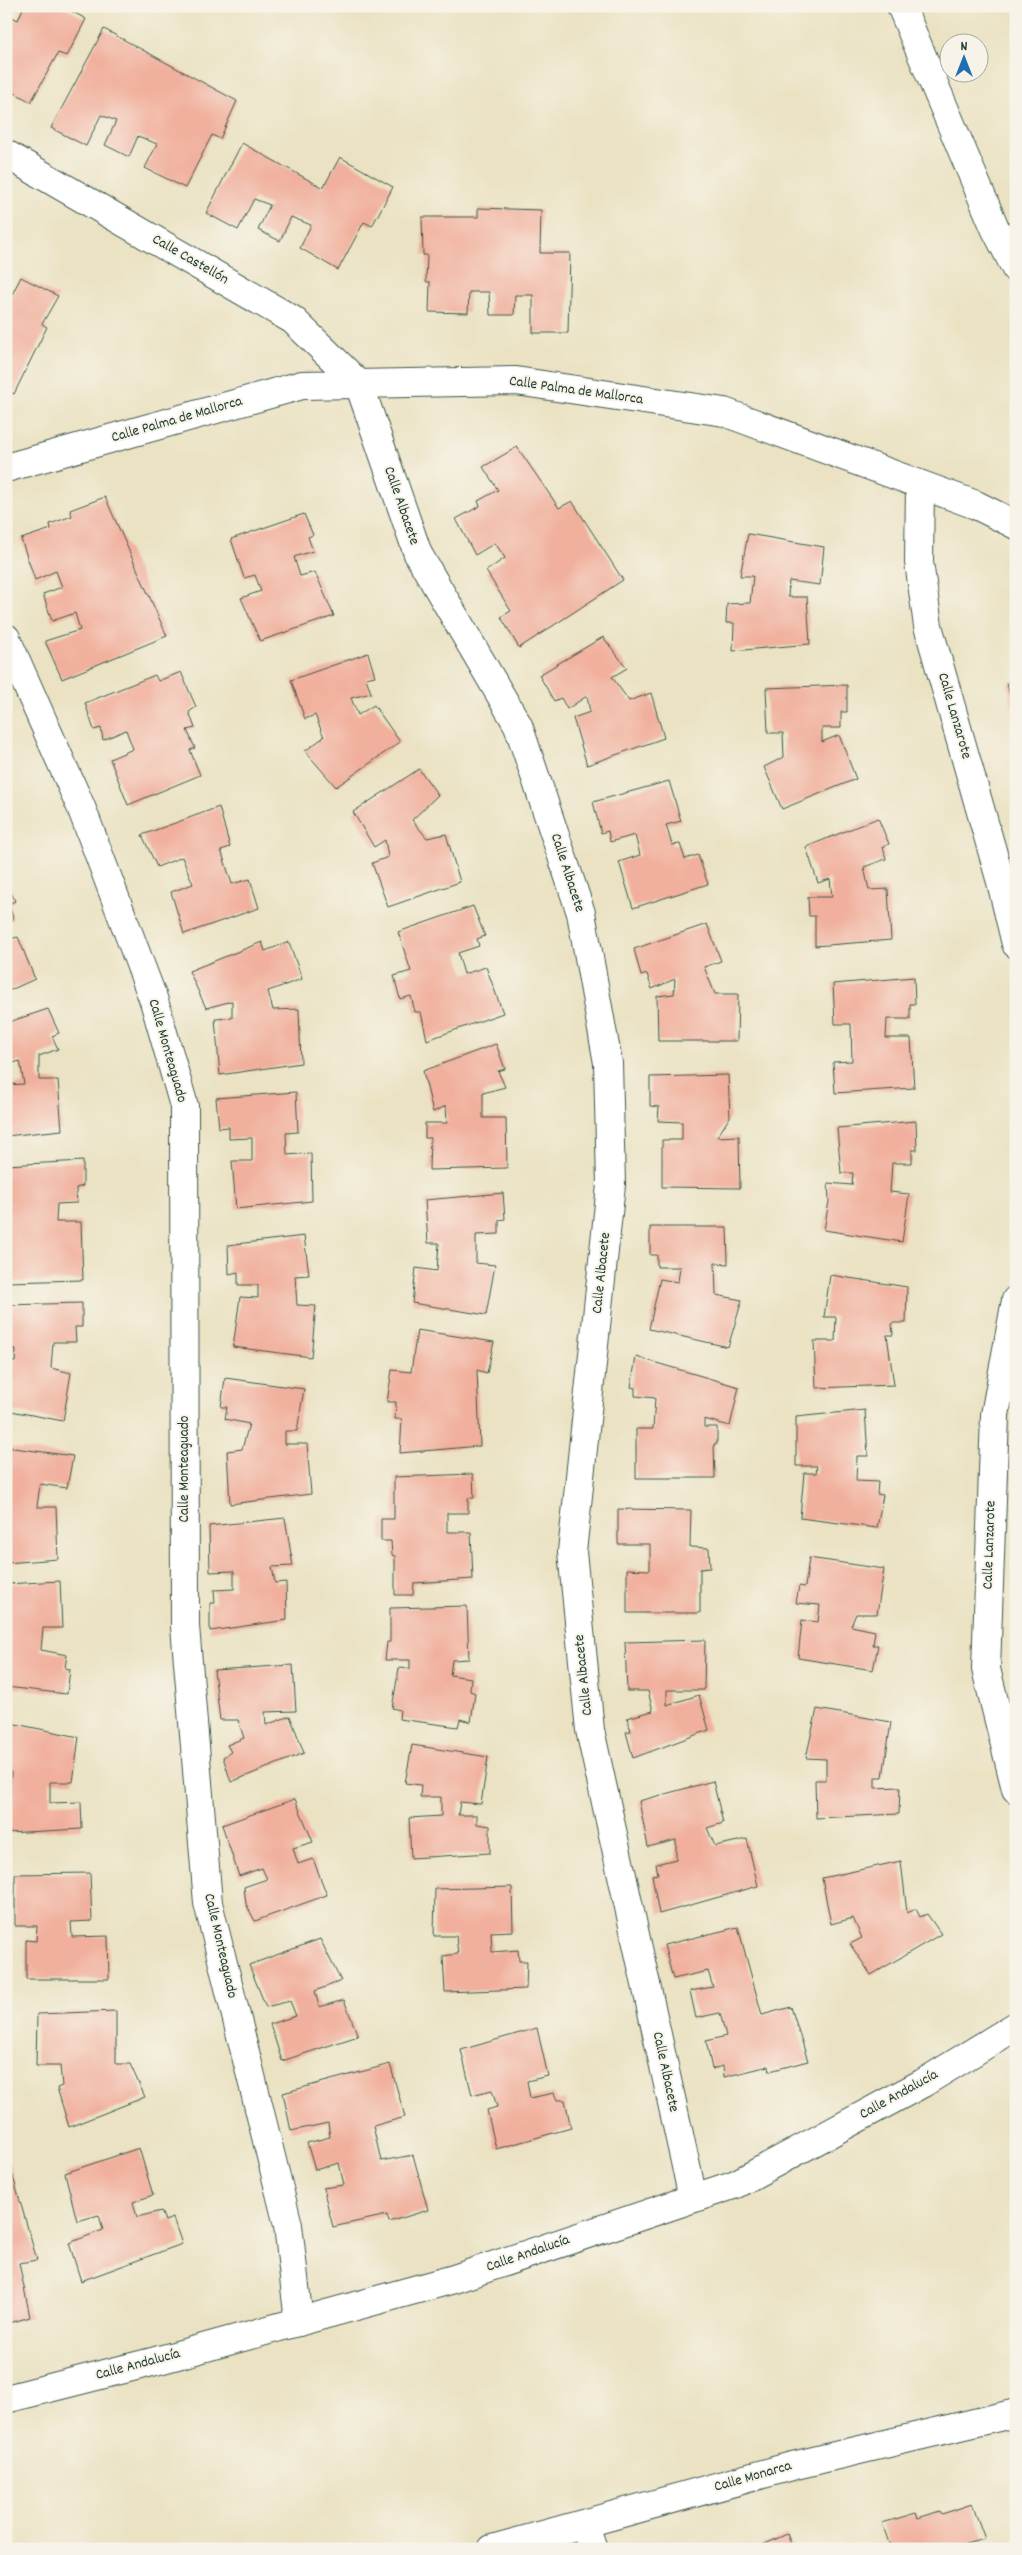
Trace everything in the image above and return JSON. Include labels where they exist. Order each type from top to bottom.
[{"type":"street","points":[[901,6],[995,228],[1016,269]]},
{"type":"street","name":"Calle Castellón","points":[[6,154],[293,320],[359,384]]},
{"type":"street","name":"Calle Palma de Mallorca","points":[[6,468],[302,385],[516,381],[724,412],[976,505],[1016,525]]},
{"type":"street","name":"Calle Albacete","points":[[359,384],[418,554],[518,725],[583,922],[608,1063],[611,1185],[572,1552],[590,1730],[693,2198]]},
{"type":"street","name":"Calle Lanzarote","points":[[920,485],[919,562],[928,626],[1001,882],[1016,944]]},
{"type":"street","name":"Calle Monteaguado","points":[[6,638],[81,807],[154,1001],[184,1106],[185,1626],[208,1903],[288,2225],[299,2322]]},
{"type":"street","name":"Calle Lanzarote","points":[[1016,1300],[995,1415],[986,1669],[1016,1789]]},
{"type":"street","name":"Calle Andalucía","points":[[6,2399],[454,2280],[736,2184],[923,2083],[1016,2026]]},
{"type":"street","name":"Calle Monarca","points":[[492,2549],[589,2537],[792,2466],[1016,2413]]},
{"type":"building","points":[[24,6],[62,6],[86,19],[67,56],[58,53],[31,102],[6,88],[6,14],[18,20]]},
{"type":"building","points":[[104,29],[237,101],[220,139],[212,135],[185,188],[145,168],[157,144],[138,136],[129,157],[105,145],[116,121],[101,115],[86,146],[51,128]]},
{"type":"building","points":[[242,143],[323,188],[340,157],[393,187],[372,226],[364,222],[338,270],[300,248],[311,225],[291,217],[280,241],[258,230],[270,205],[254,199],[238,230],[206,213]]},
{"type":"building","points":[[478,208],[541,210],[540,253],[570,253],[568,333],[533,333],[533,295],[515,295],[514,315],[490,315],[489,292],[469,292],[468,313],[429,312],[430,282],[426,282],[427,255],[423,255],[422,217],[478,217]]},
{"type":"building","points":[[21,277],[58,296],[42,324],[47,327],[14,394],[6,390],[6,294],[11,296]]},
{"type":"building","points":[[517,447],[559,508],[572,501],[623,580],[519,648],[501,617],[511,611],[486,571],[505,558],[495,543],[475,555],[456,519],[480,506],[478,501],[498,490],[483,467]]},
{"type":"building","points":[[105,497],[167,636],[62,679],[45,641],[80,630],[75,613],[52,621],[43,594],[62,587],[56,571],[35,580],[21,539],[51,529],[50,524],[72,516],[70,510]]},
{"type":"building","points":[[304,514],[313,535],[308,537],[313,551],[294,557],[300,576],[315,572],[334,616],[260,641],[241,598],[261,591],[255,575],[244,578],[231,539]]},
{"type":"building","points":[[748,534],[824,547],[820,585],[789,581],[788,597],[807,597],[810,644],[733,651],[734,623],[726,623],[727,604],[750,603],[753,576],[740,576]]},
{"type":"building","points":[[603,637],[627,668],[612,677],[629,701],[651,693],[664,738],[587,765],[573,718],[590,712],[587,696],[567,709],[561,698],[554,701],[539,675]]},
{"type":"building","points":[[368,653],[375,676],[366,678],[371,693],[351,698],[358,715],[374,705],[400,742],[336,787],[305,751],[324,737],[315,715],[305,719],[291,680]]},
{"type":"building","points":[[181,672],[196,707],[189,712],[195,728],[187,730],[195,748],[190,750],[200,775],[128,805],[110,759],[133,749],[126,730],[103,740],[101,728],[94,730],[85,703],[155,675],[158,681]]},
{"type":"building","points":[[1016,681],[1016,719],[1015,719],[1007,683]]},
{"type":"building","points":[[847,685],[847,712],[841,712],[841,728],[822,728],[822,742],[839,735],[856,779],[782,809],[764,767],[784,757],[783,733],[768,733],[766,688]]},
{"type":"building","points":[[419,769],[438,795],[412,820],[427,838],[446,834],[460,882],[388,907],[372,863],[388,857],[385,840],[374,847],[353,812]]},
{"type":"building","points":[[669,781],[681,821],[666,825],[672,845],[680,844],[685,859],[698,855],[708,884],[633,908],[619,862],[640,855],[635,835],[610,842],[608,831],[601,833],[593,802]]},
{"type":"building","points":[[219,807],[230,847],[221,850],[232,884],[250,879],[259,908],[184,934],[171,892],[193,884],[182,857],[157,867],[142,835]]},
{"type":"building","points":[[878,818],[889,844],[883,847],[886,859],[864,867],[869,890],[888,889],[891,940],[815,946],[815,916],[809,916],[808,897],[832,897],[830,879],[818,883],[806,847]]},
{"type":"building","points":[[6,882],[15,901],[9,904],[13,919],[6,921]]},
{"type":"building","points":[[473,906],[485,936],[477,939],[479,946],[458,953],[464,974],[486,967],[503,1013],[427,1040],[421,1012],[415,1012],[411,996],[400,999],[394,976],[411,971],[398,932]]},
{"type":"building","points":[[707,924],[721,961],[704,967],[715,994],[738,994],[737,1041],[658,1041],[657,996],[674,994],[675,979],[652,989],[647,974],[641,976],[634,949]]},
{"type":"building","points":[[18,937],[35,979],[6,992],[6,940]]},
{"type":"building","points":[[262,942],[265,951],[289,942],[302,979],[268,991],[273,1010],[299,1009],[301,1063],[220,1075],[215,1019],[232,1018],[232,1001],[206,1008],[189,971]]},
{"type":"building","points":[[914,977],[915,1004],[910,1004],[910,1019],[887,1019],[886,1038],[911,1038],[914,1088],[835,1093],[833,1062],[852,1061],[851,1024],[835,1024],[833,984]]},
{"type":"building","points":[[48,1009],[59,1033],[52,1036],[58,1049],[39,1056],[39,1080],[58,1080],[62,1130],[6,1136],[6,1085],[24,1084],[20,1061],[6,1065],[6,1023]]},
{"type":"building","points":[[496,1044],[505,1069],[498,1071],[505,1087],[483,1093],[483,1118],[506,1118],[507,1168],[429,1170],[430,1138],[425,1138],[425,1123],[447,1123],[446,1106],[433,1112],[423,1071]]},
{"type":"building","points":[[728,1075],[730,1117],[717,1137],[739,1136],[740,1188],[662,1187],[662,1140],[682,1140],[682,1122],[658,1121],[659,1107],[650,1106],[650,1077]]},
{"type":"building","points":[[296,1092],[298,1132],[286,1133],[287,1155],[311,1153],[312,1201],[236,1209],[232,1161],[252,1161],[252,1138],[229,1139],[229,1127],[219,1128],[216,1098]]},
{"type":"building","points":[[916,1121],[917,1150],[912,1150],[912,1163],[892,1163],[890,1192],[909,1194],[902,1242],[824,1230],[829,1201],[828,1183],[852,1185],[853,1173],[841,1173],[837,1128]]},
{"type":"building","points":[[83,1161],[83,1186],[76,1188],[77,1203],[57,1204],[56,1222],[81,1222],[83,1280],[6,1282],[6,1165]]},
{"type":"building","points":[[503,1193],[505,1219],[499,1220],[499,1234],[476,1235],[476,1263],[495,1265],[486,1315],[412,1303],[416,1268],[437,1271],[439,1243],[428,1243],[425,1200]]},
{"type":"building","points":[[650,1227],[727,1227],[728,1264],[715,1263],[716,1295],[742,1300],[728,1347],[649,1329],[660,1279],[678,1282],[680,1267],[657,1267],[657,1255],[650,1255]]},
{"type":"building","points":[[304,1236],[309,1275],[295,1276],[297,1305],[316,1306],[311,1357],[233,1347],[240,1297],[258,1298],[258,1285],[238,1285],[238,1272],[229,1274],[228,1245]]},
{"type":"building","points":[[830,1275],[907,1287],[906,1323],[892,1323],[893,1335],[887,1335],[894,1385],[816,1388],[814,1341],[835,1341],[836,1317],[824,1317]]},
{"type":"building","points":[[82,1303],[82,1327],[75,1327],[76,1342],[53,1342],[51,1368],[71,1373],[63,1421],[6,1410],[6,1361],[15,1362],[16,1349],[6,1349],[6,1305]]},
{"type":"building","points":[[417,1330],[494,1342],[487,1373],[477,1370],[480,1446],[400,1453],[402,1419],[395,1419],[396,1402],[387,1402],[392,1370],[411,1372]]},
{"type":"building","points":[[636,1357],[739,1387],[730,1426],[704,1419],[704,1427],[717,1427],[717,1444],[714,1444],[715,1478],[636,1478],[636,1429],[653,1429],[655,1398],[635,1396],[635,1388],[631,1387]]},
{"type":"building","points":[[225,1378],[304,1389],[297,1431],[285,1431],[285,1444],[307,1444],[311,1494],[230,1504],[227,1451],[242,1449],[249,1424],[225,1419],[227,1407],[221,1407]]},
{"type":"building","points":[[865,1410],[868,1456],[857,1456],[856,1481],[878,1482],[877,1494],[883,1495],[877,1528],[800,1518],[804,1473],[816,1473],[817,1466],[796,1466],[796,1417]]},
{"type":"building","points":[[6,1447],[73,1456],[67,1488],[40,1484],[37,1507],[56,1507],[58,1559],[6,1563]]},
{"type":"building","points":[[473,1474],[474,1498],[468,1498],[468,1513],[447,1513],[447,1532],[471,1532],[473,1579],[414,1583],[413,1595],[395,1595],[395,1556],[392,1555],[391,1541],[381,1541],[381,1519],[394,1519],[394,1477]]},
{"type":"building","points":[[618,1509],[691,1510],[690,1547],[709,1548],[710,1568],[700,1569],[700,1613],[627,1613],[627,1569],[650,1570],[650,1544],[618,1544]]},
{"type":"building","points":[[285,1518],[293,1566],[272,1567],[275,1583],[286,1582],[287,1620],[210,1631],[210,1603],[215,1603],[214,1590],[234,1589],[234,1571],[210,1572],[209,1526]]},
{"type":"building","points":[[809,1558],[884,1569],[877,1614],[856,1614],[851,1626],[875,1631],[873,1645],[878,1645],[873,1670],[798,1658],[802,1620],[818,1622],[820,1605],[796,1603],[799,1586],[805,1587]]},
{"type":"building","points":[[60,1581],[62,1628],[43,1628],[41,1650],[67,1655],[65,1668],[70,1669],[67,1694],[6,1687],[6,1584]]},
{"type":"building","points":[[467,1606],[469,1659],[452,1660],[450,1675],[471,1678],[470,1691],[475,1693],[471,1722],[460,1719],[458,1727],[399,1719],[400,1710],[392,1708],[399,1668],[410,1669],[410,1660],[385,1660],[387,1642],[390,1642],[390,1608]]},
{"type":"building","points":[[705,1640],[704,1690],[667,1690],[667,1705],[699,1695],[709,1730],[633,1758],[626,1732],[631,1731],[627,1718],[653,1711],[648,1691],[627,1691],[625,1642]]},
{"type":"building","points":[[293,1665],[296,1711],[265,1712],[266,1725],[290,1716],[304,1753],[231,1782],[223,1757],[231,1752],[227,1745],[244,1738],[238,1720],[220,1720],[214,1670]]},
{"type":"building","points":[[817,1709],[891,1722],[883,1777],[875,1777],[875,1788],[900,1787],[899,1814],[816,1818],[815,1780],[826,1780],[826,1759],[806,1758]]},
{"type":"building","points":[[6,1722],[79,1737],[73,1782],[50,1782],[50,1803],[81,1802],[82,1829],[6,1833],[6,1795],[10,1794],[11,1772],[6,1772]]},
{"type":"building","points":[[412,1745],[488,1757],[481,1804],[460,1802],[458,1815],[477,1815],[477,1824],[490,1826],[490,1853],[411,1858],[409,1818],[441,1816],[441,1797],[420,1797],[421,1785],[405,1783]]},
{"type":"building","points":[[713,1781],[723,1823],[707,1828],[715,1846],[747,1839],[758,1886],[659,1914],[652,1875],[658,1874],[656,1864],[676,1859],[676,1840],[648,1847],[639,1801]]},
{"type":"building","points":[[295,1799],[313,1842],[293,1848],[298,1864],[313,1859],[327,1895],[255,1921],[246,1904],[244,1887],[267,1879],[262,1868],[239,1876],[222,1825]]},
{"type":"building","points":[[901,1861],[907,1913],[916,1909],[920,1917],[927,1914],[941,1934],[871,1975],[850,1944],[862,1938],[853,1918],[831,1924],[822,1878]]},
{"type":"building","points":[[90,1873],[92,1921],[71,1922],[72,1937],[108,1936],[109,1979],[26,1979],[26,1940],[36,1941],[37,1926],[15,1926],[15,1874]]},
{"type":"building","points":[[512,1887],[513,1931],[491,1932],[492,1952],[518,1950],[519,1961],[527,1961],[526,1989],[445,1992],[443,1956],[458,1954],[456,1936],[434,1936],[435,1889]]},
{"type":"building","points":[[738,1927],[762,2015],[791,2007],[808,2061],[770,2071],[769,2066],[724,2077],[723,2066],[712,2069],[706,2041],[726,2036],[720,2013],[696,2018],[690,1991],[713,1987],[708,1971],[673,1979],[664,1945]]},
{"type":"building","points":[[320,1939],[341,1981],[315,1991],[319,2007],[344,2000],[358,2036],[282,2061],[270,2024],[296,2016],[290,2001],[266,2007],[249,1965]]},
{"type":"building","points":[[116,2011],[116,2064],[130,2064],[145,2097],[69,2127],[57,2088],[62,2086],[60,2066],[36,2066],[37,2014]]},
{"type":"building","points":[[537,2028],[548,2076],[527,2081],[530,2098],[554,2093],[557,2100],[565,2100],[571,2128],[496,2149],[487,2110],[497,2107],[492,2090],[472,2095],[461,2050]]},
{"type":"building","points":[[390,2064],[405,2117],[373,2126],[381,2161],[413,2155],[428,2210],[389,2222],[387,2215],[333,2227],[323,2188],[344,2185],[339,2163],[315,2170],[307,2143],[330,2137],[328,2123],[291,2131],[283,2093]]},
{"type":"building","points":[[139,2148],[153,2195],[133,2202],[137,2217],[161,2211],[165,2221],[173,2218],[182,2244],[81,2281],[69,2243],[103,2230],[99,2215],[77,2221],[65,2173]]},
{"type":"building","points":[[9,2163],[37,2260],[19,2263],[30,2317],[6,2324],[6,2164]]},
{"type":"building","points":[[972,2504],[985,2539],[957,2546],[959,2549],[891,2549],[882,2523],[916,2513],[918,2518],[940,2511],[942,2514]]},
{"type":"building","points":[[787,2534],[793,2549],[754,2549]]}]
